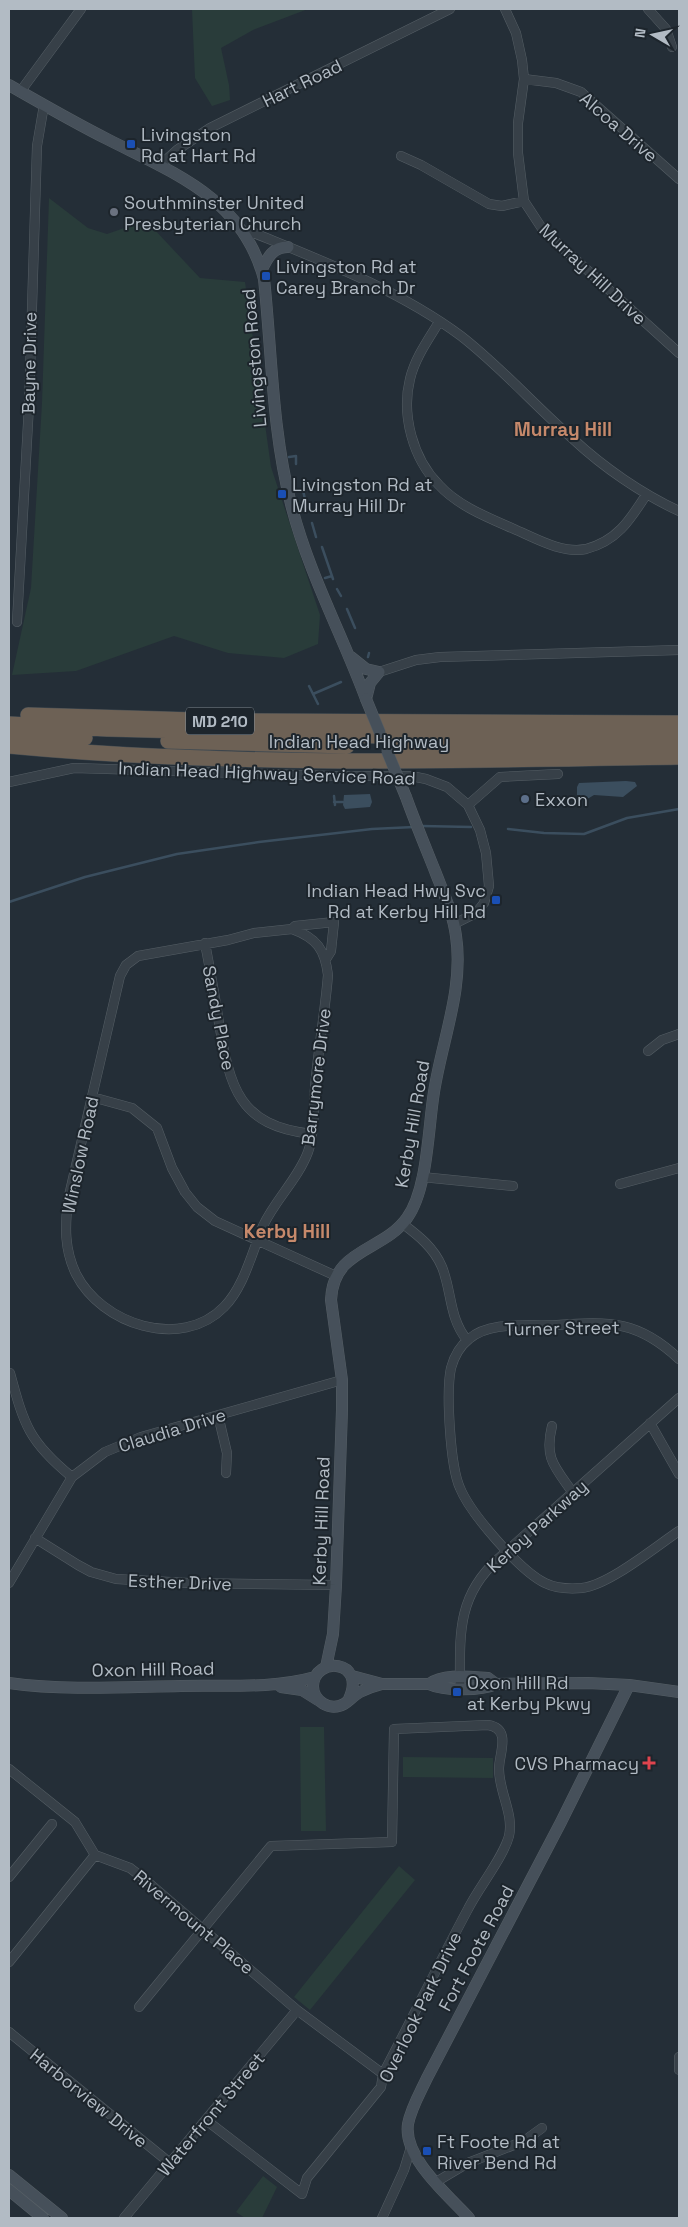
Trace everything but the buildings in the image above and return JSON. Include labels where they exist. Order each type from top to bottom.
[{"type":"highway","name":"Indian Head Highway","points":[[9,714],[228,721],[679,722]]},
{"type":"highway","points":[[9,724],[384,742],[679,733]]},
{"type":"highway","points":[[9,736],[679,746]]},
{"type":"highway","name":"Indian Head Highway","points":[[9,746],[77,753],[237,759],[383,761],[679,757]]},
{"type":"main road","name":"Livingston Road","points":[[9,85],[160,166],[212,198],[227,211],[248,237],[262,269],[267,301],[276,418],[285,476],[302,539],[384,742]]},
{"type":"main road","points":[[262,269],[270,254],[281,247],[288,247]]},
{"type":"main road","points":[[348,654],[363,667],[379,672],[370,684],[366,698]]},
{"type":"main road","name":"Kerby Hill Road","points":[[326,1667],[333,1634],[341,1459],[342,1380],[331,1300],[332,1282],[340,1269],[349,1260],[403,1224],[416,1202],[422,1177],[434,1092],[458,975],[458,952],[454,924],[384,742]]},
{"type":"main road","name":"Kerby Hill Road","points":[[333,1634],[341,1667]]},
{"type":"main road","points":[[382,1684],[360,1692],[338,1706],[330,1706],[318,1700],[314,1693],[313,1685],[315,1677],[326,1667],[334,1665],[341,1667],[352,1676],[382,1684],[429,1684],[434,1687],[488,1678],[496,1684],[588,1683],[629,1685],[679,1692]]},
{"type":"main road","points":[[349,1699],[354,1688],[352,1676]]},
{"type":"main road","name":"Oxon Hill Road","points":[[9,1690],[37,1687],[270,1685],[315,1677]]},
{"type":"main road","name":"Oxon Hill Road","points":[[9,1683],[37,1687]]},
{"type":"main road","name":"Oxon Hill Road","points":[[270,1685],[302,1690],[318,1700]]},
{"type":"main road","name":"Fort Foote Road","points":[[469,2218],[419,2162],[411,2147],[408,2126],[414,2105],[561,1822],[629,1685]]},
{"type":"main road","points":[[9,2174],[62,2218]]},
{"type":"main road","points":[[9,2190],[43,2218]]},
{"type":"street","points":[[20,92],[81,9]]},
{"type":"street","name":"Hart Road","points":[[160,166],[178,150],[210,128],[450,9]]},
{"type":"street","name":"Murray Hill Drive","points":[[505,9],[519,46],[524,79],[517,138],[524,201],[543,230],[679,353]]},
{"type":"street","points":[[648,9],[666,29],[672,47]]},
{"type":"street","name":"Alcoa Drive","points":[[524,79],[556,83],[581,92],[679,179]]},
{"type":"street","name":"Bayne Drive","points":[[17,622],[29,405],[37,146],[44,105]]},
{"type":"street","points":[[401,156],[433,171],[489,204],[502,206],[524,201]]},
{"type":"street","points":[[248,237],[254,233],[323,261],[395,295],[439,322],[461,337],[573,440],[646,495],[679,511]]},
{"type":"street","points":[[439,322],[424,345],[412,372],[408,387],[407,414],[421,461],[434,480],[445,491],[460,502],[502,524],[555,545],[579,550],[600,544],[618,534],[629,522],[646,495]]},
{"type":"street","points":[[379,672],[416,660],[440,657],[679,650]]},
{"type":"street","name":"Indian Head Highway Service Road","points":[[9,782],[74,768],[334,776],[411,776],[426,779],[446,787],[468,804],[480,830],[486,853],[488,894],[481,908],[469,917],[454,924]]},
{"type":"street","points":[[468,804],[500,777],[525,774],[558,774]]},
{"type":"street","name":"Winslow Road","points":[[257,1242],[233,1296],[224,1307],[206,1320],[181,1328],[161,1329],[132,1322],[106,1308],[91,1294],[77,1275],[68,1252],[65,1234],[68,1200],[118,982],[126,964],[144,954],[228,940],[254,933],[292,929],[294,926],[334,922]]},
{"type":"street","name":"Barrymore Drive","points":[[257,1242],[271,1211],[305,1157],[312,1134],[315,1088],[328,976],[326,959],[330,951],[334,922]]},
{"type":"street","points":[[292,929],[315,942],[326,959]]},
{"type":"street","name":"Sandy Place","points":[[206,943],[226,1064],[235,1091],[255,1113],[275,1126],[286,1130],[312,1134]]},
{"type":"street","points":[[648,1051],[662,1040],[679,1034]]},
{"type":"street","points":[[92,1097],[126,1106],[149,1120],[157,1128],[172,1168],[197,1207],[214,1221],[336,1276]]},
{"type":"street","points":[[620,1184],[679,1168]]},
{"type":"street","points":[[422,1177],[513,1186]]},
{"type":"street","points":[[403,1224],[418,1235],[437,1257],[445,1276],[455,1320],[460,1332],[467,1340],[454,1359],[450,1374],[455,1468],[458,1485],[466,1501],[508,1551],[544,1583],[580,1588],[601,1582],[679,1531]]},
{"type":"street","name":"Turner Street","points":[[467,1340],[477,1333],[500,1328],[601,1324],[640,1330],[679,1358]]},
{"type":"street","points":[[10,1373],[20,1414],[29,1431],[45,1453],[72,1477]]},
{"type":"street","name":"Claudia Drive","points":[[9,1583],[72,1477],[99,1455],[120,1444],[342,1380]]},
{"type":"street","name":"Kerby Parkway","points":[[460,1683],[461,1629],[465,1608],[477,1582],[508,1551],[679,1398]]},
{"type":"street","points":[[218,1415],[227,1453],[226,1473]]},
{"type":"street","points":[[650,1423],[679,1474]]},
{"type":"street","points":[[552,1426],[550,1457],[573,1493]]},
{"type":"street","name":"Esther Drive","points":[[36,1538],[91,1572],[116,1579],[189,1583],[336,1585]]},
{"type":"street","name":"Overlook Park Drive","points":[[202,1930],[272,1846],[392,1842],[394,1730],[496,1726],[503,1736],[498,1768],[510,1818],[510,1828],[504,1846],[468,1907],[383,2074],[381,2087],[307,2178],[302,2194],[206,2120]]},
{"type":"street","points":[[9,1769],[75,1822],[96,1855],[9,1962]]},
{"type":"street","points":[[10,1874],[52,1824]]},
{"type":"street","name":"Rivermount Place","points":[[96,1855],[130,1868],[166,1896],[202,1930],[297,2010],[383,2074]]},
{"type":"street","points":[[139,2008],[202,1930]]},
{"type":"street","name":"Waterfront Street","points":[[124,2218],[297,2010]]},
{"type":"street","name":"Harborview Drive","points":[[9,2032],[170,2163]]},
{"type":"street","points":[[679,2057],[679,2070]]},
{"type":"street","points":[[436,2182],[468,2163],[524,2141],[542,2128]]},
{"type":"street","points":[[382,2218],[404,2170],[411,2147]]},
{"type":"green space","points":[[192,9],[308,9],[253,30],[221,48],[229,85],[230,100],[212,106],[195,78]]},
{"type":"green space","points":[[49,198],[88,228],[107,234],[133,225],[153,228],[200,278],[245,282],[271,467],[320,615],[318,644],[284,658],[228,653],[174,636],[76,671],[12,675],[31,588],[42,403]]},
{"type":"green space","points":[[300,1727],[324,1727],[326,1831],[301,1831]]},
{"type":"green space","points":[[403,1757],[493,1758],[493,1778],[403,1777]]},
{"type":"green space","points":[[399,1866],[415,1880],[310,2010],[294,1997]]},
{"type":"green space","points":[[263,2176],[277,2187],[262,2218],[245,2218],[236,2212]]},
{"type":"water","points":[[635,782],[637,786],[623,797],[594,795],[584,801],[577,795],[579,783]]},
{"type":"water","points":[[370,794],[372,802],[370,807],[345,809],[343,805],[344,795]]},
{"type":"waterway","points":[[289,457],[296,456],[296,464]]},
{"type":"waterway","points":[[303,490],[307,509]]},
{"type":"waterway","points":[[312,523],[316,537]]},
{"type":"waterway","points":[[322,547],[333,579]]},
{"type":"waterway","points":[[325,578],[332,576]]},
{"type":"waterway","points":[[337,589],[341,596]]},
{"type":"waterway","points":[[347,609],[355,628]]},
{"type":"waterway","points":[[368,657],[369,653]]},
{"type":"waterway","points":[[313,694],[341,682]]},
{"type":"waterway","points":[[309,686],[318,704]]},
{"type":"waterway","points":[[334,796],[335,805]]},
{"type":"waterway","points":[[334,802],[343,802]]},
{"type":"waterway","points":[[508,829],[544,833],[584,834],[627,818],[679,809]]},
{"type":"waterway","points":[[422,826],[471,827]]},
{"type":"waterway","points":[[9,902],[85,877],[177,854],[372,829],[414,827]]},
{"type":"place","name":"Livingston Rd at Hart Rd","points":[[131,144]]},
{"type":"place","name":"Southminster United Presbyterian Church","points":[[114,212]]},
{"type":"place","name":"Livingston Rd at Carey Branch Dr","points":[[266,276]]},
{"type":"place","name":"Livingston Rd at Murray Hill Dr","points":[[282,494]]},
{"type":"place","name":"Exxon","points":[[525,799]]},
{"type":"place","name":"Indian Head Hwy Svc Rd at Kerby Hill Rd","points":[[496,900]]},
{"type":"place","name":"Oxon Hill Rd at Kerby Pkwy","points":[[457,1692]]},
{"type":"place","name":"CVS Pharmacy","points":[[649,1763]]},
{"type":"place","name":"Ft Foote Rd at River Bend Rd","points":[[427,2151]]},
{"type":"district","name":"Murray Hill","points":[[563,429]]},
{"type":"district","name":"Kerby Hill","points":[[287,1231]]}]
